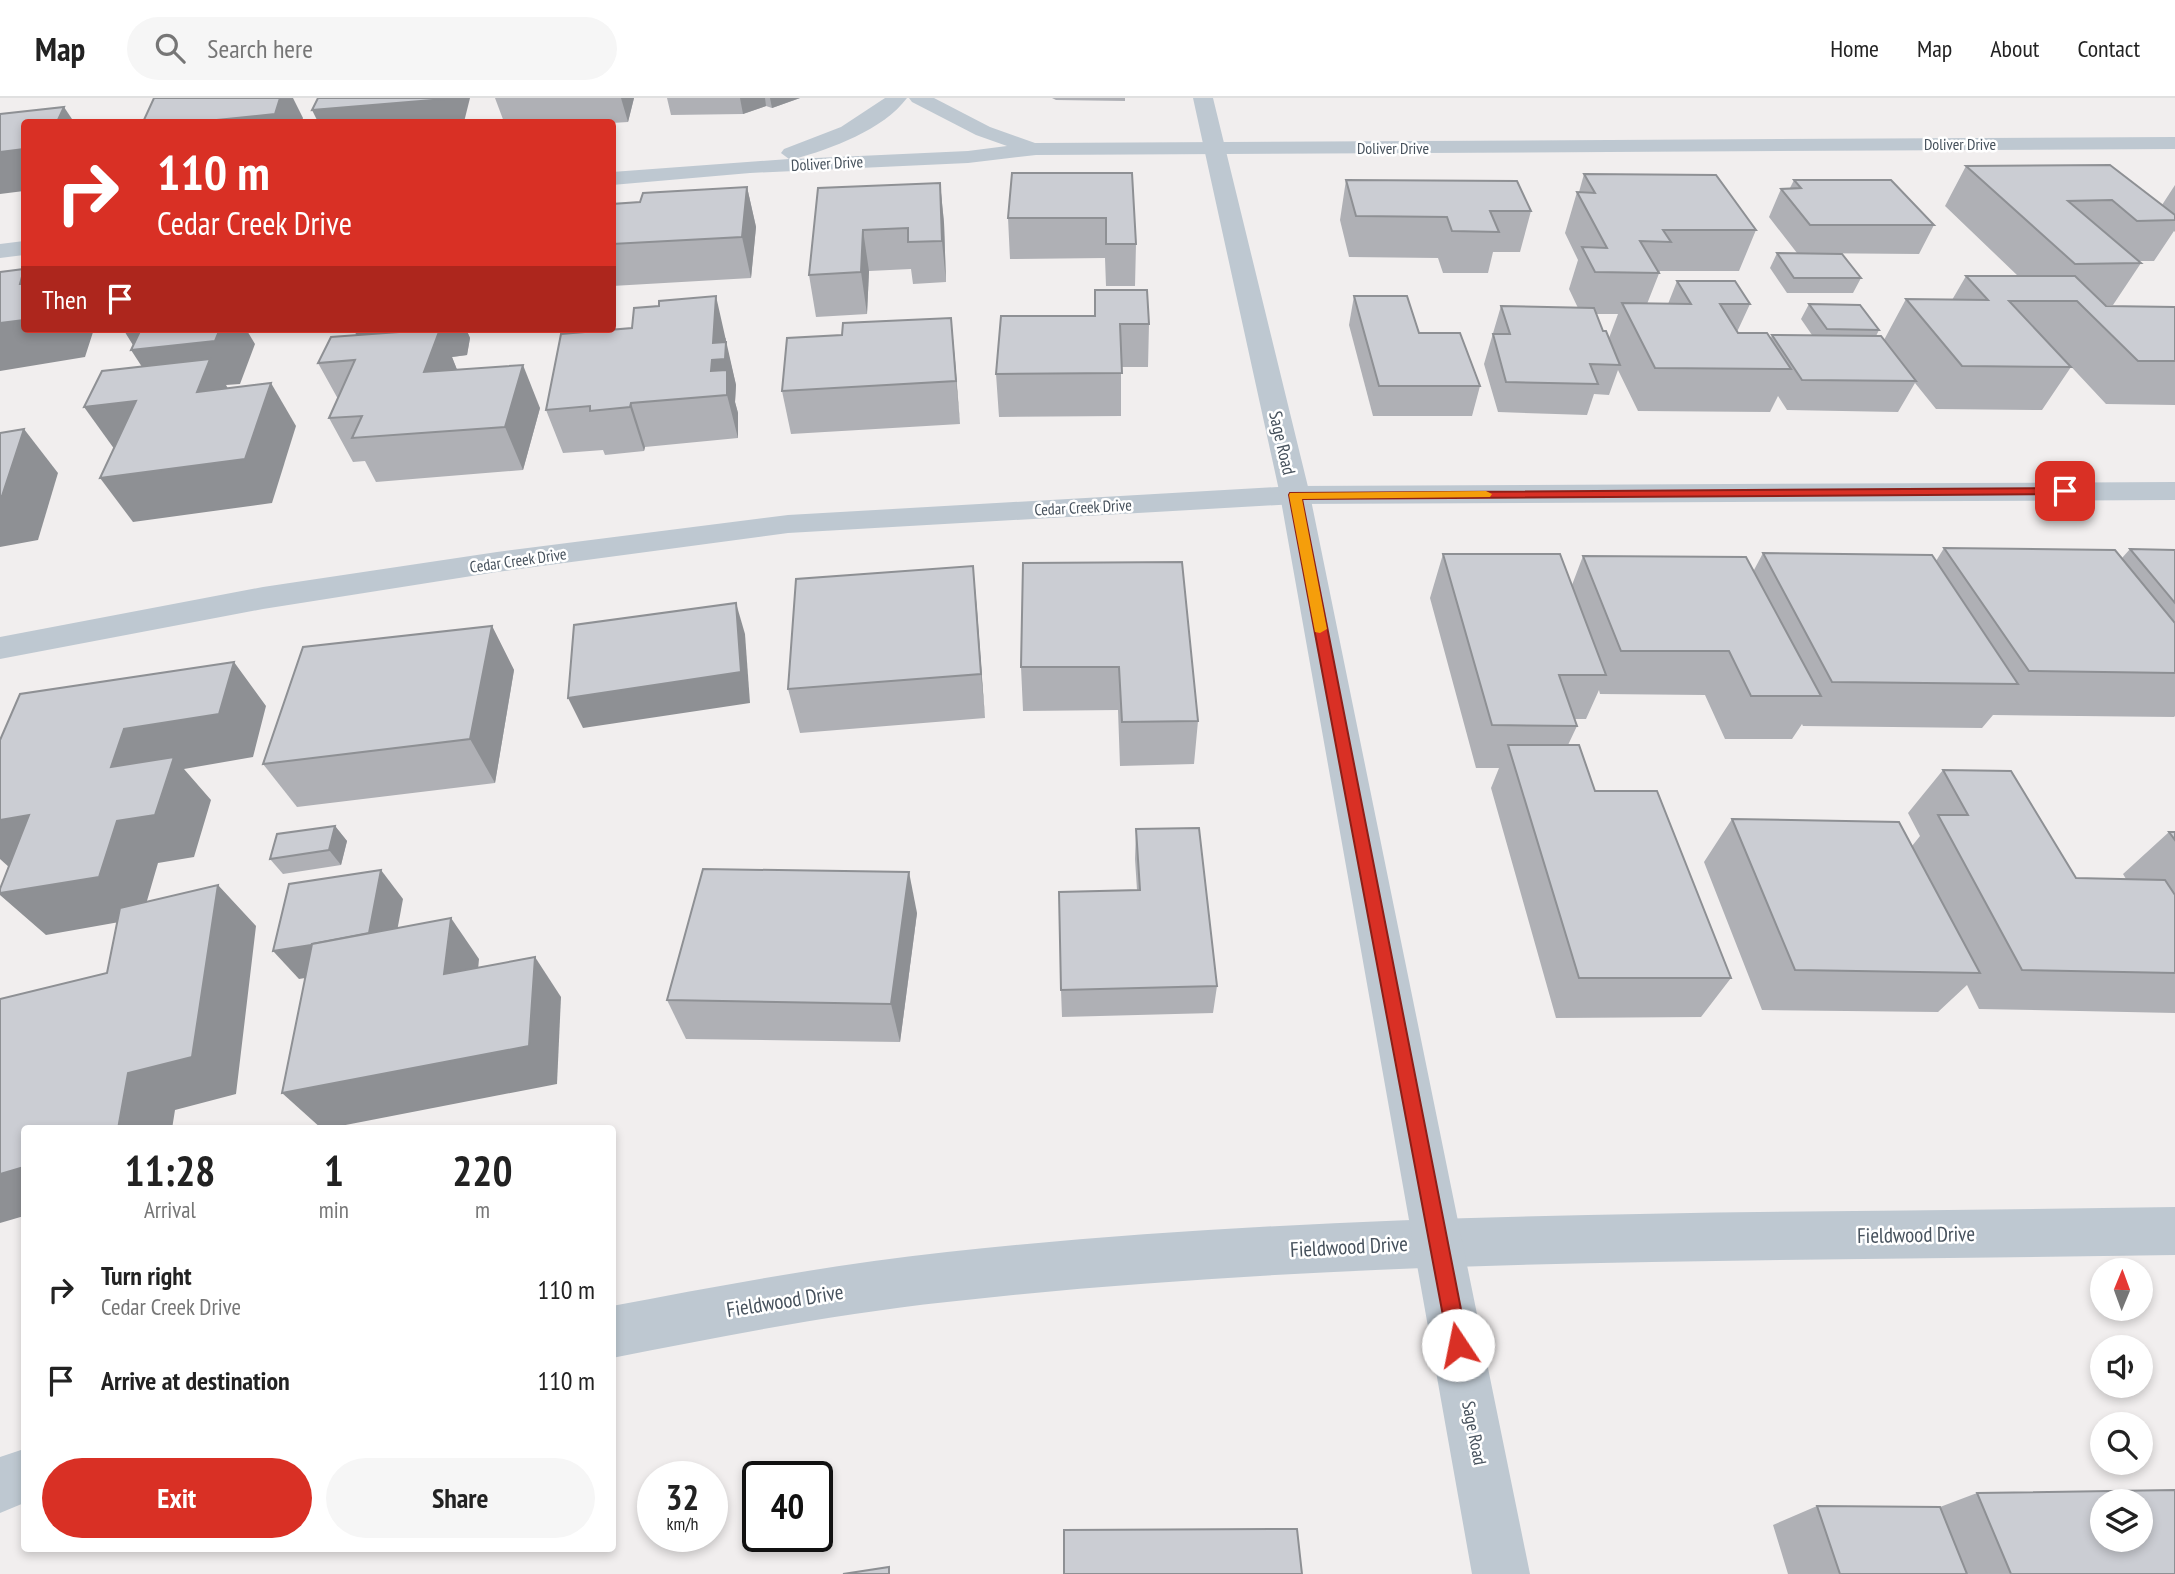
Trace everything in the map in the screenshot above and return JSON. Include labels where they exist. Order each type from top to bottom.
[{"type":"street","points":[[750,167],[835,138],[886,110],[897,98]]},
{"type":"street","points":[[919,98],[983,131],[1036,149]]},
{"type":"street","name":"Sage Road","points":[[1203,98],[1295,495],[1501,1574]]},
{"type":"street","name":"Doliver Drive","points":[[616,179],[750,167],[968,157],[1036,149],[2175,143]]},
{"type":"street","points":[[0,251],[21,248]]},
{"type":"street","name":"Cedar Creek Drive","points":[[0,648],[263,597],[497,562],[788,524],[1295,495],[2175,491]]},
{"type":"street","name":"Fieldwood Drive","points":[[616,1331],[724,1310],[943,1277],[1152,1256],[1438,1243],[2175,1231]]},
{"type":"street","points":[[0,1485],[21,1477]]},
{"type":"building","points":[[154,98],[280,98],[275,114],[226,119],[144,119]]},
{"type":"building","points":[[318,98],[446,98],[312,110]]},
{"type":"building","points":[[64,107],[58,119],[21,119],[21,149],[0,152],[0,114]]},
{"type":"building","points":[[2110,165],[2175,215],[2175,220],[2137,221],[2112,200],[2068,201],[2141,263],[2075,264],[1966,166]]},
{"type":"building","points":[[1012,173],[1132,173],[1136,244],[1106,244],[1106,218],[1008,218]]},
{"type":"building","points":[[1584,174],[1716,175],[1756,230],[1663,230],[1671,242],[1640,241],[1659,273],[1595,272],[1582,247],[1607,248],[1577,192],[1595,193]]},
{"type":"building","points":[[1346,180],[1517,181],[1531,211],[1490,211],[1499,232],[1452,231],[1447,217],[1356,216]]},
{"type":"building","points":[[1794,180],[1891,180],[1934,225],[1810,225],[1781,189],[1801,188]]},
{"type":"building","points":[[940,183],[942,241],[908,242],[908,228],[863,230],[861,272],[809,275],[818,188]]},
{"type":"building","points":[[747,187],[742,237],[616,244],[616,204],[640,202],[643,193]]},
{"type":"building","points":[[1777,253],[1842,254],[1861,278],[1794,278]]},
{"type":"building","points":[[21,269],[21,320],[0,323],[0,272]]},
{"type":"building","points":[[1966,276],[2075,276],[2106,306],[2175,307],[2175,361],[2138,361],[2077,301],[2009,301],[2071,367],[1962,366],[1906,299],[1988,300]]},
{"type":"building","points":[[1677,281],[1735,281],[1750,304],[1720,304],[1738,333],[1767,333],[1791,369],[1655,368],[1622,303],[1691,304]]},
{"type":"building","points":[[1095,290],[1147,290],[1149,324],[1120,324],[1122,373],[996,374],[1001,316],[1095,316]]},
{"type":"building","points":[[716,296],[713,343],[726,342],[725,359],[712,360],[711,371],[727,370],[727,395],[631,403],[630,407],[590,411],[590,406],[546,410],[561,334],[616,333],[616,329],[632,328],[634,308],[659,306],[659,301]]},
{"type":"building","points":[[1354,296],[1407,296],[1419,333],[1460,333],[1480,386],[1379,386]]},
{"type":"building","points":[[1809,304],[1860,305],[1879,330],[1827,329]]},
{"type":"building","points":[[1501,306],[1594,308],[1620,365],[1590,364],[1598,384],[1506,382],[1493,334],[1510,334]]},
{"type":"building","points":[[951,318],[956,381],[782,391],[787,338],[842,335],[843,323]]},
{"type":"building","points":[[139,333],[218,333],[215,341],[131,350]]},
{"type":"building","points":[[439,333],[424,372],[523,365],[505,427],[352,438],[362,416],[329,418],[355,360],[318,363],[331,337]]},
{"type":"building","points":[[1772,335],[1881,336],[1916,381],[1802,380]]},
{"type":"building","points":[[210,359],[197,392],[271,383],[245,459],[100,478],[136,401],[84,407],[102,371]]},
{"type":"building","points":[[24,429],[2,496],[0,496],[0,433]]},
{"type":"building","points":[[1944,548],[2115,550],[2175,623],[2175,673],[2029,671]]},
{"type":"building","points":[[2130,549],[2175,550],[2175,603]]},
{"type":"building","points":[[1763,553],[1932,555],[2018,684],[1832,682]]},
{"type":"building","points":[[1443,554],[1560,554],[1606,675],[1559,675],[1577,726],[1492,725]]},
{"type":"building","points":[[1583,556],[1746,557],[1821,696],[1751,696],[1729,651],[1621,651]]},
{"type":"building","points":[[1182,562],[1198,721],[1122,722],[1119,667],[1021,667],[1023,563]]},
{"type":"building","points":[[973,566],[981,674],[788,689],[796,579]]},
{"type":"building","points":[[736,603],[741,672],[568,698],[574,625]]},
{"type":"building","points":[[492,626],[470,739],[263,764],[303,647]]},
{"type":"building","points":[[234,662],[219,714],[124,729],[111,767],[174,757],[155,815],[117,821],[99,877],[0,893],[29,815],[0,820],[0,740],[20,694]]},
{"type":"building","points":[[1508,745],[1579,745],[1595,791],[1657,791],[1731,978],[1579,978]]},
{"type":"building","points":[[1943,770],[2011,771],[2076,878],[2165,880],[2175,895],[2175,973],[2022,970],[1938,815],[1968,815]]},
{"type":"building","points":[[1732,819],[1899,822],[1980,973],[1795,970]]},
{"type":"building","points":[[335,826],[329,850],[270,859],[277,834]]},
{"type":"building","points":[[1199,828],[1217,986],[1061,990],[1059,892],[1140,890],[1136,829]]},
{"type":"building","points":[[703,869],[909,872],[891,1004],[667,1000]]},
{"type":"building","points":[[381,870],[369,933],[273,951],[289,884]]},
{"type":"building","points":[[218,885],[192,1057],[128,1073],[119,1125],[21,1125],[21,1168],[0,1174],[0,999],[107,973],[120,908]]},
{"type":"building","points":[[451,918],[444,974],[535,957],[529,1046],[282,1093],[312,944]]},
{"type":"building","points":[[2153,1490],[2175,1490],[2175,1574],[2011,1574],[1977,1493],[2090,1491],[2090,1552],[2153,1552]]},
{"type":"building","points":[[1817,1506],[1940,1507],[1967,1574],[1840,1574]]},
{"type":"building","points":[[1297,1529],[1302,1574],[1064,1574],[1064,1530]]},
{"type":"building","points":[[889,1567],[889,1574],[843,1574]]},
{"type":"slow traffic","points":[[1320,629],[1295,495],[1486,494]]},
{"type":"route","points":[[1458,1345],[1295,495],[2065,491]]}]
